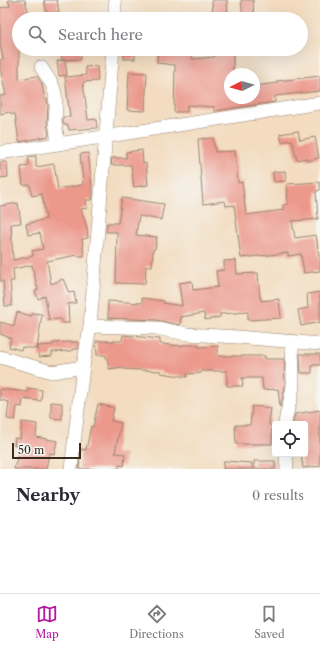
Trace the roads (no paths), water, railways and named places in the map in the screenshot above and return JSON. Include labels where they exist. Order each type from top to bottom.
[{"type":"street","points":[[115,0],[115,12]]},
{"type":"street","points":[[71,469],[83,367],[90,326],[112,56]]},
{"type":"street","points":[[41,68],[50,80],[55,93],[55,121],[58,144]]},
{"type":"street","points":[[0,153],[320,103],[320,106]]},
{"type":"street","points":[[90,326],[156,328],[187,334],[320,344]]},
{"type":"street","points":[[286,421],[293,383],[292,341]]},
{"type":"street","points":[[0,357],[52,372],[83,367]]},
{"type":"street","points":[[286,457],[287,469]]}]
